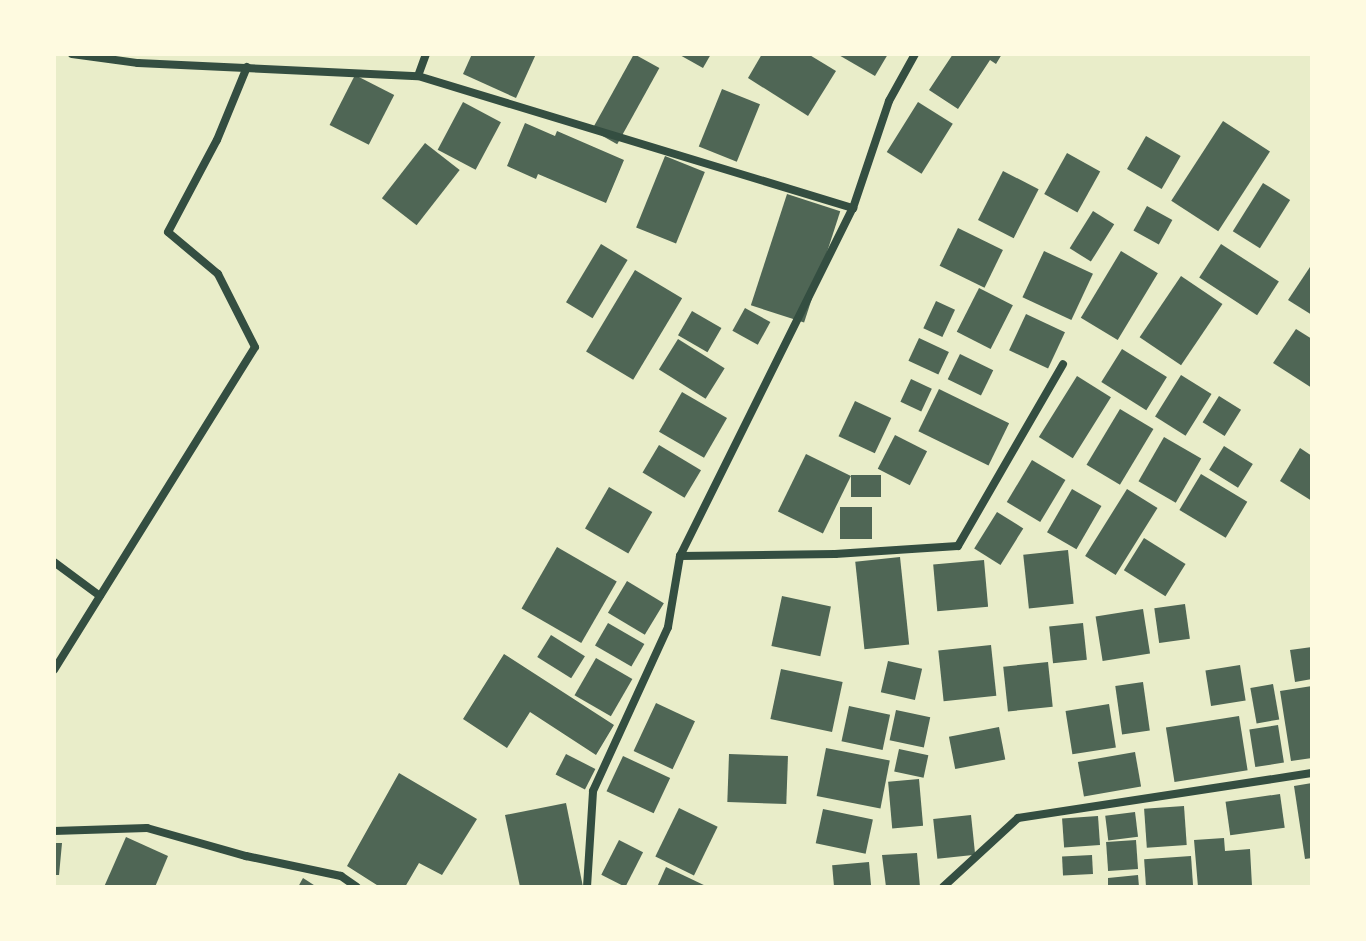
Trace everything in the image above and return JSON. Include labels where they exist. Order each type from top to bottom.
[{"type":"street","points":[[72,54],[138,63],[418,76],[853,208]]},
{"type":"street","points":[[418,76],[426,54]]},
{"type":"street","points":[[587,887],[593,791],[668,627],[680,556],[853,208],[889,101],[915,54]]},
{"type":"street","points":[[54,670],[255,347],[218,274],[168,232],[217,140],[247,67]]},
{"type":"street","points":[[680,556],[835,554],[958,546],[1063,364]]},
{"type":"street","points":[[54,562],[100,596]]},
{"type":"street","points":[[943,887],[1018,818],[1312,773]]},
{"type":"street","points":[[54,831],[147,828],[246,856],[341,876],[357,887]]},
{"type":"building","points":[[472,54],[536,54],[516,98],[463,74]]},
{"type":"building","points":[[634,54],[659,68],[617,144],[592,130]]},
{"type":"building","points":[[678,54],[711,54],[703,68]]},
{"type":"building","points":[[762,54],[808,54],[836,71],[808,116],[748,78]]},
{"type":"building","points":[[837,54],[888,54],[875,76]]},
{"type":"building","points":[[953,54],[1002,54],[996,64],[990,60],[958,109],[929,90]]},
{"type":"building","points":[[355,75],[394,95],[369,145],[330,125]]},
{"type":"building","points":[[722,89],[760,104],[737,162],[699,146]]},
{"type":"building","points":[[463,102],[501,122],[476,170],[438,150]]},
{"type":"building","points":[[918,102],[953,124],[922,174],[887,152]]},
{"type":"building","points":[[1223,121],[1270,151],[1218,231],[1171,201]]},
{"type":"building","points":[[525,123],[555,136],[557,131],[624,160],[606,203],[538,174],[536,179],[507,166]]},
{"type":"building","points":[[1146,136],[1181,156],[1162,189],[1127,169]]},
{"type":"building","points":[[425,143],[460,170],[417,225],[382,198]]},
{"type":"building","points":[[1067,153],[1100,171],[1077,213],[1044,194]]},
{"type":"building","points":[[665,156],[705,172],[676,244],[636,227]]},
{"type":"building","points":[[1003,171],[1039,189],[1014,238],[978,220]]},
{"type":"building","points":[[1263,183],[1290,200],[1260,248],[1233,231]]},
{"type":"building","points":[[787,194],[840,211],[804,323],[751,305]]},
{"type":"building","points":[[1147,206],[1172,220],[1159,245],[1133,230]]},
{"type":"building","points":[[1093,211],[1114,224],[1091,262],[1070,248]]},
{"type":"building","points":[[958,228],[1003,250],[985,288],[940,266]]},
{"type":"building","points":[[601,244],[628,260],[593,318],[566,302]]},
{"type":"building","points":[[1221,244],[1279,282],[1257,315],[1199,278]]},
{"type":"building","points":[[1044,251],[1093,274],[1071,320],[1022,297]]},
{"type":"building","points":[[1121,251],[1158,273],[1118,340],[1081,318]]},
{"type":"building","points":[[1312,264],[1312,315],[1288,300]]},
{"type":"building","points":[[635,270],[682,298],[633,380],[586,351]]},
{"type":"building","points":[[1181,276],[1222,304],[1181,365],[1140,337]]},
{"type":"building","points":[[979,288],[1013,305],[991,349],[957,332]]},
{"type":"building","points":[[936,301],[955,310],[942,337],[923,328]]},
{"type":"building","points":[[745,308],[770,322],[758,345],[732,331]]},
{"type":"building","points":[[692,311],[721,328],[707,352],[678,335]]},
{"type":"building","points":[[1026,314],[1065,332],[1048,368],[1009,350]]},
{"type":"building","points":[[1296,329],[1312,339],[1312,388],[1273,363]]},
{"type":"building","points":[[919,338],[949,352],[938,375],[908,361]]},
{"type":"building","points":[[678,339],[725,368],[706,399],[659,370]]},
{"type":"building","points":[[1122,349],[1167,377],[1146,410],[1101,382]]},
{"type":"building","points":[[960,354],[993,370],[981,395],[948,379]]},
{"type":"building","points":[[1181,375],[1212,394],[1186,436],[1155,417]]},
{"type":"building","points":[[1077,376],[1111,397],[1073,458],[1039,437]]},
{"type":"building","points":[[911,379],[932,389],[921,411],[900,402]]},
{"type":"building","points":[[939,389],[1009,423],[989,465],[918,431]]},
{"type":"building","points":[[682,392],[727,418],[704,458],[659,432]]},
{"type":"building","points":[[1219,396],[1241,410],[1225,436],[1203,422]]},
{"type":"building","points":[[855,401],[891,418],[875,453],[839,436]]},
{"type":"building","points":[[1120,409],[1153,429],[1120,485],[1087,465]]},
{"type":"building","points":[[895,435],[927,451],[910,485],[878,469]]},
{"type":"building","points":[[1164,437],[1201,458],[1176,503],[1138,481]]},
{"type":"building","points":[[659,445],[701,470],[685,498],[643,472]]},
{"type":"building","points":[[1224,446],[1253,464],[1238,488],[1209,470]]},
{"type":"building","points":[[1300,448],[1312,456],[1312,501],[1280,481]]},
{"type":"building","points":[[806,454],[851,476],[823,533],[778,512]]},
{"type":"building","points":[[1032,460],[1065,480],[1040,522],[1007,502]]},
{"type":"building","points":[[1201,474],[1247,502],[1226,538],[1179,510]]},
{"type":"building","points":[[851,475],[881,475],[881,497],[851,497]]},
{"type":"building","points":[[609,487],[652,512],[628,554],[585,529]]},
{"type":"building","points":[[1072,489],[1101,506],[1076,549],[1047,532]]},
{"type":"building","points":[[1127,489],[1158,508],[1116,575],[1085,556]]},
{"type":"building","points":[[840,507],[872,507],[872,539],[840,539]]},
{"type":"building","points":[[997,512],[1023,528],[1001,565],[974,548]]},
{"type":"building","points":[[1144,538],[1186,564],[1165,596],[1124,570]]},
{"type":"building","points":[[557,547],[617,582],[581,643],[522,608]]},
{"type":"building","points":[[1068,550],[1074,604],[1029,608],[1023,555]]},
{"type":"building","points":[[900,557],[909,645],[864,649],[855,562]]},
{"type":"building","points":[[984,560],[988,607],[937,611],[933,564]]},
{"type":"building","points":[[627,581],[664,603],[645,635],[608,613]]},
{"type":"building","points":[[782,596],[831,606],[820,656],[771,646]]},
{"type":"building","points":[[1185,604],[1190,639],[1159,643],[1154,608]]},
{"type":"building","points":[[1143,609],[1150,653],[1103,661],[1096,617]]},
{"type":"building","points":[[608,623],[644,644],[631,667],[595,646]]},
{"type":"building","points":[[1083,623],[1087,660],[1053,663],[1049,627]]},
{"type":"building","points":[[551,635],[585,656],[571,678],[537,657]]},
{"type":"building","points":[[991,645],[996,696],[944,701],[938,651]]},
{"type":"building","points":[[1312,647],[1312,679],[1295,682],[1290,650]]},
{"type":"building","points":[[504,654],[614,725],[596,755],[530,712],[507,748],[463,719]]},
{"type":"building","points":[[596,658],[632,679],[611,716],[574,695]]},
{"type":"building","points":[[888,661],[922,669],[915,700],[881,692]]},
{"type":"building","points":[[1048,662],[1053,707],[1008,711],[1003,667]]},
{"type":"building","points":[[1240,665],[1246,701],[1211,706],[1205,670]]},
{"type":"building","points":[[781,669],[843,682],[832,732],[770,719]]},
{"type":"building","points":[[1143,682],[1150,731],[1122,734],[1115,686]]},
{"type":"building","points":[[1273,684],[1279,719],[1257,723],[1250,688]]},
{"type":"building","points":[[1312,686],[1312,758],[1291,761],[1280,691]]},
{"type":"building","points":[[656,703],[695,721],[673,769],[634,751]]},
{"type":"building","points":[[1109,704],[1116,747],[1072,754],[1066,711]]},
{"type":"building","points":[[849,706],[890,715],[883,750],[842,741]]},
{"type":"building","points":[[896,710],[930,717],[924,748],[890,740]]},
{"type":"building","points":[[1239,716],[1248,770],[1175,782],[1166,728]]},
{"type":"building","points":[[1278,725],[1284,763],[1255,767],[1249,730]]},
{"type":"building","points":[[999,727],[1005,759],[955,769],[949,737]]},
{"type":"building","points":[[826,748],[890,760],[880,809],[817,796]]},
{"type":"building","points":[[899,749],[928,755],[924,778],[894,771]]},
{"type":"building","points":[[1135,752],[1141,786],[1084,797],[1078,762]]},
{"type":"building","points":[[566,754],[595,769],[585,789],[556,774]]},
{"type":"building","points":[[729,754],[788,756],[786,804],[727,802]]},
{"type":"building","points":[[623,756],[670,778],[654,813],[607,791]]},
{"type":"building","points":[[399,773],[477,819],[442,875],[419,863],[405,887],[380,887],[347,866]]},
{"type":"building","points":[[919,779],[923,826],[892,829],[888,782]]},
{"type":"building","points":[[1312,783],[1312,858],[1305,859],[1294,786]]},
{"type":"building","points":[[1280,794],[1285,828],[1230,835],[1226,802]]},
{"type":"building","points":[[566,803],[583,887],[520,887],[505,815]]},
{"type":"building","points":[[1184,806],[1187,845],[1147,848],[1144,809]]},
{"type":"building","points":[[679,808],[718,827],[694,875],[655,857]]},
{"type":"building","points":[[823,809],[873,820],[866,854],[816,843]]},
{"type":"building","points":[[1135,812],[1138,837],[1108,840],[1105,816]]},
{"type":"building","points":[[971,815],[975,855],[937,859],[933,819]]},
{"type":"building","points":[[1098,816],[1100,845],[1064,847],[1062,819]]},
{"type":"building","points":[[126,837],[168,856],[155,887],[104,887]]},
{"type":"building","points":[[1224,838],[1225,851],[1250,849],[1252,886],[1198,887],[1194,840]]},
{"type":"building","points":[[619,840],[643,852],[625,887],[601,875]]},
{"type":"building","points":[[1136,840],[1138,869],[1108,871],[1106,842]]},
{"type":"building","points":[[54,843],[62,843],[59,875],[54,875]]},
{"type":"building","points":[[917,853],[920,887],[886,887],[882,855]]},
{"type":"building","points":[[1092,855],[1093,874],[1063,876],[1062,857]]},
{"type":"building","points":[[1191,856],[1193,887],[1146,887],[1144,859]]},
{"type":"building","points":[[869,862],[871,887],[834,887],[832,865]]},
{"type":"building","points":[[666,867],[708,887],[657,887]]},
{"type":"building","points":[[1138,875],[1139,887],[1108,887],[1108,878]]},
{"type":"building","points":[[303,878],[317,887],[298,887]]}]
